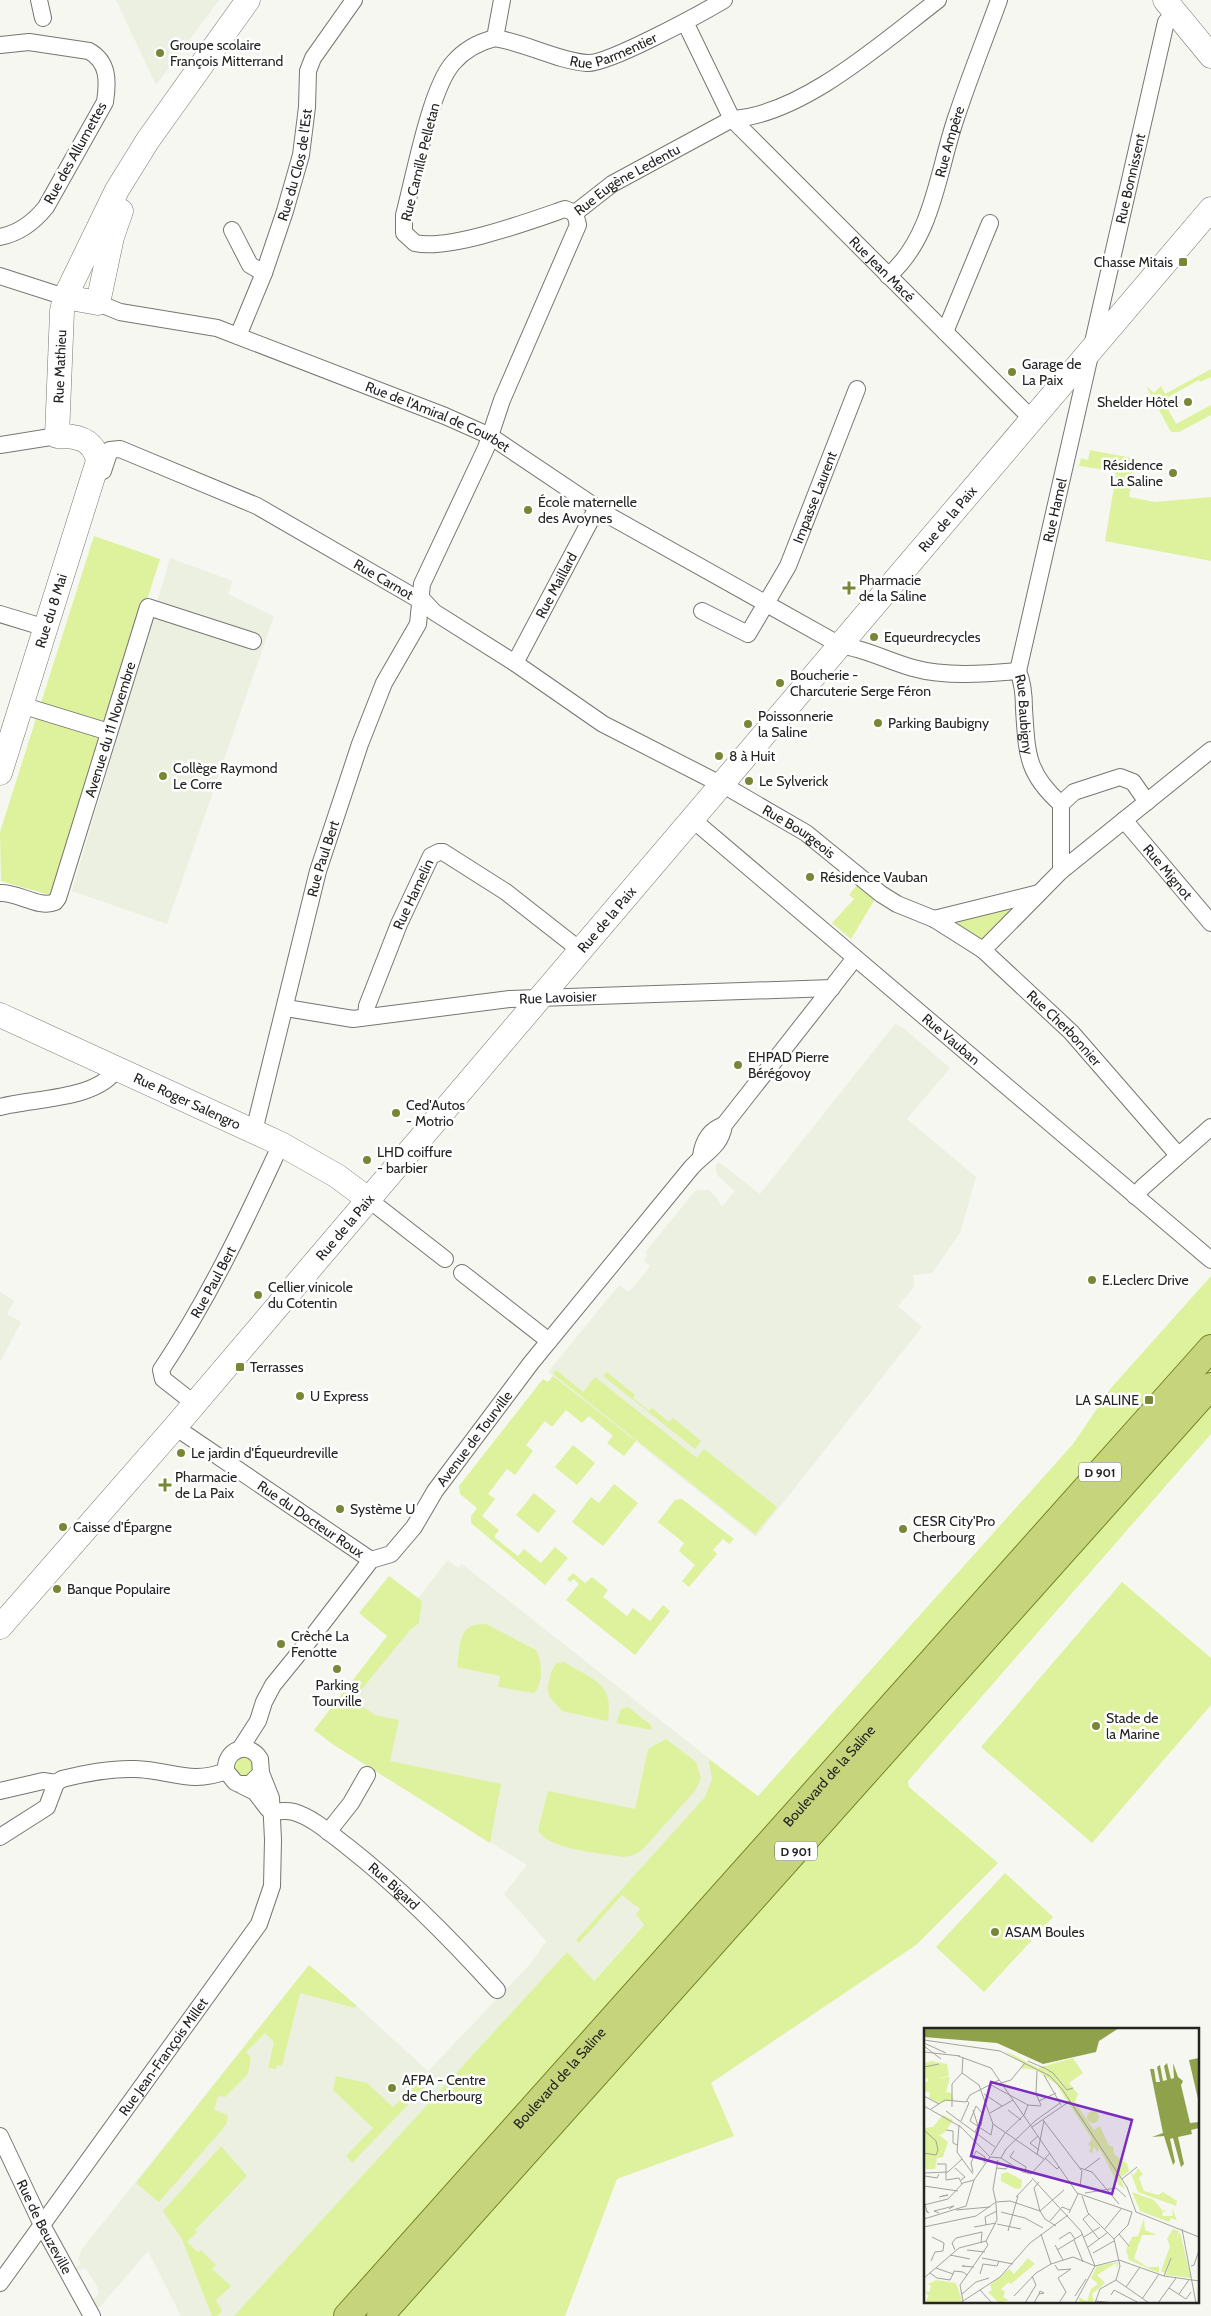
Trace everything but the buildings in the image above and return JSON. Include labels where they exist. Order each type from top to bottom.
[{"type":"main road","points":[[98,303],[112,237],[136,161],[169,108],[248,0]]},
{"type":"main road","points":[[1170,6],[1211,56]]},
{"type":"main road","name":"Rue Mathieu","points":[[57,436],[62,311],[65,297],[117,190],[136,161]]},
{"type":"main road","name":"Rue de la Paix","points":[[0,1628],[195,1404],[1211,209]]},
{"type":"main road","name":"Rue de l'Amiral de Courbet","points":[[65,297],[98,303]]},
{"type":"main road","name":"Rue du 8 Mai","points":[[0,773],[98,462],[96,450],[90,444],[76,438],[57,436]]},
{"type":"main road","name":"Rue Roger Salengro","points":[[0,1015],[281,1144],[337,1176],[368,1199]]},
{"type":"main road","name":"Boulevard de la Saline","points":[[347,2316],[1211,1348]]},
{"type":"main road","name":"Boulevard de la Saline","points":[[380,2316],[1211,1386]]},
{"type":"street","points":[[39,0],[43,18]]},
{"type":"street","name":"Rue du Clos de l'Est","points":[[238,336],[264,272],[285,211],[301,155],[310,65],[354,0]]},
{"type":"street","points":[[495,38],[502,0]]},
{"type":"street","name":"Rue Parmentier","points":[[495,38],[530,46],[574,61],[594,64],[685,22],[724,0]]},
{"type":"street","name":"Rue Eugène Ledentu","points":[[421,598],[422,584],[490,436],[502,400],[578,225],[574,213],[612,184],[732,119],[750,118],[807,94],[869,52],[938,0]]},
{"type":"street","name":"Rue Ampère","points":[[888,276],[903,263],[922,226],[932,201],[956,117],[999,0]]},
{"type":"street","name":"Rue Bonnissent","points":[[1092,349],[1170,6]]},
{"type":"street","name":"Rue Jean Macé","points":[[685,22],[732,119],[1032,419]]},
{"type":"street","name":"Rue Camille Pelletan","points":[[495,38],[470,48],[454,61],[445,74],[435,100],[404,215],[404,233],[415,243],[434,244],[502,230],[565,209],[574,213]]},
{"type":"street","name":"Rue des Allumettes","points":[[0,44],[29,42],[89,51],[96,55],[103,64],[108,85],[105,102],[46,207],[37,218],[17,232],[0,237]]},
{"type":"street","points":[[945,332],[990,223]]},
{"type":"street","points":[[232,230],[250,265],[264,272]]},
{"type":"street","name":"Rue de l'Amiral de Courbet","points":[[0,276],[65,297]]},
{"type":"street","name":"Rue de l'Amiral de Courbet","points":[[98,303],[120,312],[196,324],[238,336],[445,416],[490,436],[597,508],[840,645]]},
{"type":"street","name":"Rue Hamel","points":[[1018,671],[1092,349]]},
{"type":"street","name":"Impasse Laurent","points":[[702,611],[748,634],[788,566],[856,389]]},
{"type":"street","points":[[0,445],[57,436]]},
{"type":"street","name":"Rue Carnot","points":[[94,474],[103,471],[110,450],[120,449],[257,506],[416,598],[421,598],[434,612],[515,663],[621,736],[721,784]]},
{"type":"street","name":"Rue Maillard","points":[[515,663],[597,508]]},
{"type":"street","name":"Rue Paul Bert","points":[[254,1131],[286,1008],[318,871],[360,744],[384,683],[418,624],[421,598]]},
{"type":"street","name":"Avenue du 11 Novembre","points":[[0,894],[8,893],[47,904],[55,902],[58,898],[148,608],[253,641]]},
{"type":"street","points":[[0,614],[46,628]]},
{"type":"street","name":"Rue Baubigny","points":[[840,645],[859,648],[914,668],[935,672],[1018,671],[1023,688],[1026,739],[1032,770],[1045,790],[1061,804]]},
{"type":"street","points":[[22,704],[110,732]]},
{"type":"street","points":[[983,950],[1060,871],[1209,754]]},
{"type":"street","points":[[1060,871],[1061,804],[1074,792],[1120,777],[1133,782],[1147,802]]},
{"type":"street","name":"Rue Bourgeois","points":[[721,784],[806,833],[881,894],[897,904],[934,919]]},
{"type":"street","name":"Rue Vauban","points":[[692,819],[1210,1262]]},
{"type":"street","name":"Rue Mignot","points":[[1124,820],[1211,923]]},
{"type":"street","name":"Rue Hamelin","points":[[366,1017],[367,1006],[399,924],[431,856],[439,852],[443,852],[506,892],[580,950]]},
{"type":"street","points":[[934,919],[1039,893]]},
{"type":"street","name":"Rue Cherbonnier","points":[[934,919],[983,950],[1072,1032],[1178,1155]]},
{"type":"street","name":"Avenue de Tourville","points":[[371,1560],[392,1554],[414,1527],[435,1491],[549,1341],[701,1156],[708,1136],[718,1127],[724,1125],[855,958]]},
{"type":"street","name":"Rue Lavoisier","points":[[286,1008],[344,1019],[540,997],[832,988]]},
{"type":"street","points":[[0,1107],[93,1088],[107,1080],[116,1068]]},
{"type":"street","points":[[1135,1196],[1211,1127]]},
{"type":"street","name":"Rue Paul Bert","points":[[195,1404],[163,1379],[161,1370],[202,1307],[226,1263],[281,1144]]},
{"type":"street","points":[[368,1199],[445,1259]]},
{"type":"street","points":[[462,1273],[549,1341]]},
{"type":"street","points":[[1094,1479],[1126,1428],[1211,1333]]},
{"type":"street","name":"Rue du Docteur Roux","points":[[175,1427],[371,1560]]},
{"type":"street","points":[[271,1812],[255,1792],[231,1779],[226,1771],[227,1760],[230,1755],[240,1749],[258,1721],[264,1702],[273,1685],[371,1560]]},
{"type":"street","points":[[257,1754],[258,1721]]},
{"type":"street","points":[[239,1784],[250,1784],[261,1773],[262,1763],[257,1754],[249,1749],[240,1749]]},
{"type":"street","points":[[0,1837],[47,1807],[56,1783],[62,1779],[115,1769],[146,1769],[202,1778],[226,1771]]},
{"type":"street","name":"Rue Jean-François Millet","points":[[0,2283],[258,1924],[272,1886],[274,1840],[271,1798],[261,1773]]},
{"type":"street","points":[[328,1832],[351,1804],[367,1775]]},
{"type":"street","points":[[0,1791],[43,1781],[56,1783]]},
{"type":"street","name":"Rue Bigard","points":[[271,1812],[291,1811],[328,1832],[374,1867],[422,1910],[497,1990]]},
{"type":"street","name":"Rue de Beuzeville","points":[[0,2136],[42,2224],[92,2316]]},
{"type":"shaded area","name":"Groupe scolaire François Mitterrand","points":[[116,0],[219,0],[156,85]]},
{"type":"shaded area","name":"Collège Raymond Le Corre","points":[[170,558],[233,581],[228,594],[274,616],[167,924],[72,891]]},
{"type":"shaded area","points":[[895,1024],[902,1027],[950,1068],[907,1119],[976,1177],[960,1233],[932,1273],[913,1275],[914,1287],[898,1306],[922,1327],[756,1537],[548,1372],[619,1285],[629,1292],[646,1272],[650,1266],[644,1261],[647,1257],[646,1251],[696,1190],[708,1190],[715,1196],[722,1207],[735,1191],[718,1176],[715,1166],[719,1162],[760,1194]]},
{"type":"shaded area","points":[[0,1292],[14,1301],[7,1314],[21,1322],[0,1362]]},
{"type":"shaded area","points":[[448,1560],[458,1568],[462,1564],[758,1797],[294,2316],[181,2316],[148,2251],[98,2309],[93,2300],[99,2293],[97,2286],[86,2269],[76,2270],[74,2268],[81,2264],[78,2259],[82,2249],[309,1965],[428,2071],[532,1962],[546,1941],[504,1894],[527,1865],[334,1745],[314,1730]]},
{"type":"green space","points":[[1211,369],[1211,377],[1200,382],[1199,380],[1163,400],[1176,424],[1211,405],[1211,415],[1179,432],[1171,432],[1146,386],[1154,393],[1161,386],[1165,394]]},
{"type":"green space","points":[[1090,450],[1137,459],[1129,497],[1155,502],[1211,497],[1211,561],[1105,541],[1116,475],[1113,471],[1079,466],[1081,458],[1088,460]]},
{"type":"green space","points":[[94,536],[160,559],[53,896],[1,881],[0,832]]},
{"type":"green space","points":[[857,885],[875,899],[851,939],[832,923],[854,899],[849,895]]},
{"type":"green space","points":[[1008,909],[1009,912],[983,939],[979,940],[958,927],[957,921]]},
{"type":"green space","points":[[1211,1276],[1211,1434],[908,1781],[909,1787],[998,1863],[916,1945],[711,2083],[734,2136],[617,2179],[565,2316],[234,2316],[567,1952],[594,1981],[644,1925],[636,1914],[640,1909],[622,1895],[579,1943],[576,1940],[705,1797],[712,1779],[710,1760],[758,1796],[1073,1444],[1111,1388]]},
{"type":"green space","points":[[556,1370],[583,1392],[595,1377],[697,1458],[704,1449],[777,1507],[755,1534],[553,1374]]},
{"type":"green space","points":[[607,1372],[635,1395],[633,1398],[649,1411],[652,1408],[669,1422],[673,1418],[701,1441],[695,1449],[603,1376]]},
{"type":"green space","points":[[553,1376],[636,1441],[624,1456],[607,1443],[613,1436],[589,1416],[582,1423],[566,1410],[552,1427],[545,1421],[526,1445],[533,1451],[515,1475],[507,1469],[488,1494],[495,1499],[482,1516],[499,1530],[494,1537],[518,1556],[524,1549],[541,1563],[555,1547],[568,1558],[545,1585],[471,1523],[471,1516],[477,1508],[460,1494],[459,1486],[543,1379],[548,1382]]},
{"type":"green space","points":[[573,1445],[595,1463],[577,1485],[555,1467]]},
{"type":"green space","points":[[614,1484],[638,1503],[603,1546],[572,1522],[591,1497],[599,1503]]},
{"type":"green space","points":[[534,1493],[556,1511],[538,1533],[516,1515]]},
{"type":"green space","points":[[682,1499],[734,1539],[729,1544],[723,1539],[713,1550],[717,1554],[689,1587],[682,1581],[695,1565],[679,1551],[684,1543],[658,1522],[675,1500]]},
{"type":"green space","points":[[573,1573],[585,1583],[592,1577],[608,1590],[603,1597],[627,1616],[633,1608],[650,1621],[663,1605],[670,1611],[635,1655],[566,1600],[579,1584],[574,1579],[570,1582],[567,1579]]},
{"type":"green space","points":[[389,1576],[422,1601],[419,1623],[411,1629],[353,1700],[375,1715],[399,1720],[390,1761],[501,1784],[490,1843],[334,1745],[314,1730],[387,1636],[359,1613]]},
{"type":"green space","name":"Stade de la Marine","points":[[1122,1582],[1211,1658],[1211,1705],[1092,1843],[981,1747]]},
{"type":"green space","points":[[486,1624],[536,1650],[540,1660],[541,1678],[534,1693],[498,1687],[500,1676],[457,1667],[460,1643],[465,1631],[470,1627]]},
{"type":"green space","points":[[564,1662],[592,1678],[604,1690],[608,1698],[608,1721],[562,1711],[549,1695],[551,1673],[557,1663]]},
{"type":"green space","points":[[628,1707],[651,1725],[652,1730],[616,1723],[621,1709]]},
{"type":"green space","points":[[666,1739],[696,1762],[701,1778],[695,1791],[641,1851],[631,1856],[623,1857],[576,1850],[543,1837],[538,1830],[548,1791],[635,1809],[648,1749]]},
{"type":"green space","points":[[244,1756],[251,1759],[254,1766],[251,1773],[244,1776],[237,1773],[234,1766],[237,1759]]},
{"type":"green space","name":"ASAM Boules","points":[[1005,1873],[1053,1917],[984,1992],[936,1947]]},
{"type":"green space","points":[[309,1965],[357,2006],[355,2008],[300,1993],[282,2066],[277,2065],[276,2069],[268,2068],[274,2042],[265,2033],[246,2052],[251,2058],[248,2074],[225,2097],[218,2096],[214,2110],[228,2115],[226,2125],[159,2202],[136,2183]]},
{"type":"green space","points":[[336,2076],[367,2083],[393,2107],[420,2080],[426,2086],[352,2163],[346,2156],[373,2128],[333,2090]]},
{"type":"green space","points":[[221,2146],[247,2176],[195,2230],[197,2232],[187,2242],[198,2252],[201,2250],[216,2265],[212,2269],[231,2286],[216,2300],[222,2311],[217,2316],[212,2316],[182,2239],[163,2211]]},
{"type":"place","name":"Groupe scolaire François Mitterrand","points":[[160,53]]},
{"type":"place","name":"Chasse Mitais","points":[[1183,262]]},
{"type":"place","name":"Garage de La Paix","points":[[1012,372]]},
{"type":"place","name":"Shelder Hôtel","points":[[1188,402]]},
{"type":"place","name":"Résidence La Saline","points":[[1173,473]]},
{"type":"place","name":"École maternelle des Avoynes","points":[[528,510]]},
{"type":"place","name":"Pharmacie de la Saline","points":[[849,588]]},
{"type":"place","name":"Equeurdrecycles","points":[[874,637]]},
{"type":"place","name":"Boucherie - Charcuterie Serge Féron","points":[[780,683]]},
{"type":"place","name":"Parking Baubigny","points":[[878,723]]},
{"type":"place","name":"Poissonnerie la Saline","points":[[748,724]]},
{"type":"place","name":"8 à Huit","points":[[719,756]]},
{"type":"place","name":"Collège Raymond Le Corre","points":[[163,776]]},
{"type":"place","name":"Le Sylverick","points":[[749,781]]},
{"type":"place","name":"Résidence Vauban","points":[[810,877]]},
{"type":"place","name":"EHPAD Pierre Bérégovoy","points":[[738,1065]]},
{"type":"place","name":"Ced'Autos - Motrio","points":[[396,1113]]},
{"type":"place","name":"LHD coiffure - barbier","points":[[367,1160]]},
{"type":"place","name":"E.Leclerc Drive","points":[[1092,1280]]},
{"type":"place","name":"Cellier vinicole du Cotentin","points":[[258,1295]]},
{"type":"place","name":"Terrasses","points":[[240,1367]]},
{"type":"place","name":"U Express","points":[[300,1396]]},
{"type":"place","name":"LA SALINE","points":[[1149,1400]]},
{"type":"place","name":"Le jardin d'Équeurdreville","points":[[181,1453]]},
{"type":"place","name":"Pharmacie de La Paix","points":[[165,1485]]},
{"type":"place","name":"Système U","points":[[340,1509]]},
{"type":"place","name":"Caisse d'Épargne","points":[[63,1527]]},
{"type":"place","name":"CESR City'Pro Cherbourg","points":[[903,1529]]},
{"type":"place","name":"Banque Populaire","points":[[57,1589]]},
{"type":"place","name":"Crèche La Fenotte","points":[[281,1644]]},
{"type":"place","name":"Parking Tourville","points":[[337,1669]]},
{"type":"place","name":"Stade de la Marine","points":[[1096,1726]]},
{"type":"place","name":"ASAM Boules","points":[[995,1932]]},
{"type":"place","name":"AFPA - Centre de Cherbourg","points":[[392,2088]]}]
